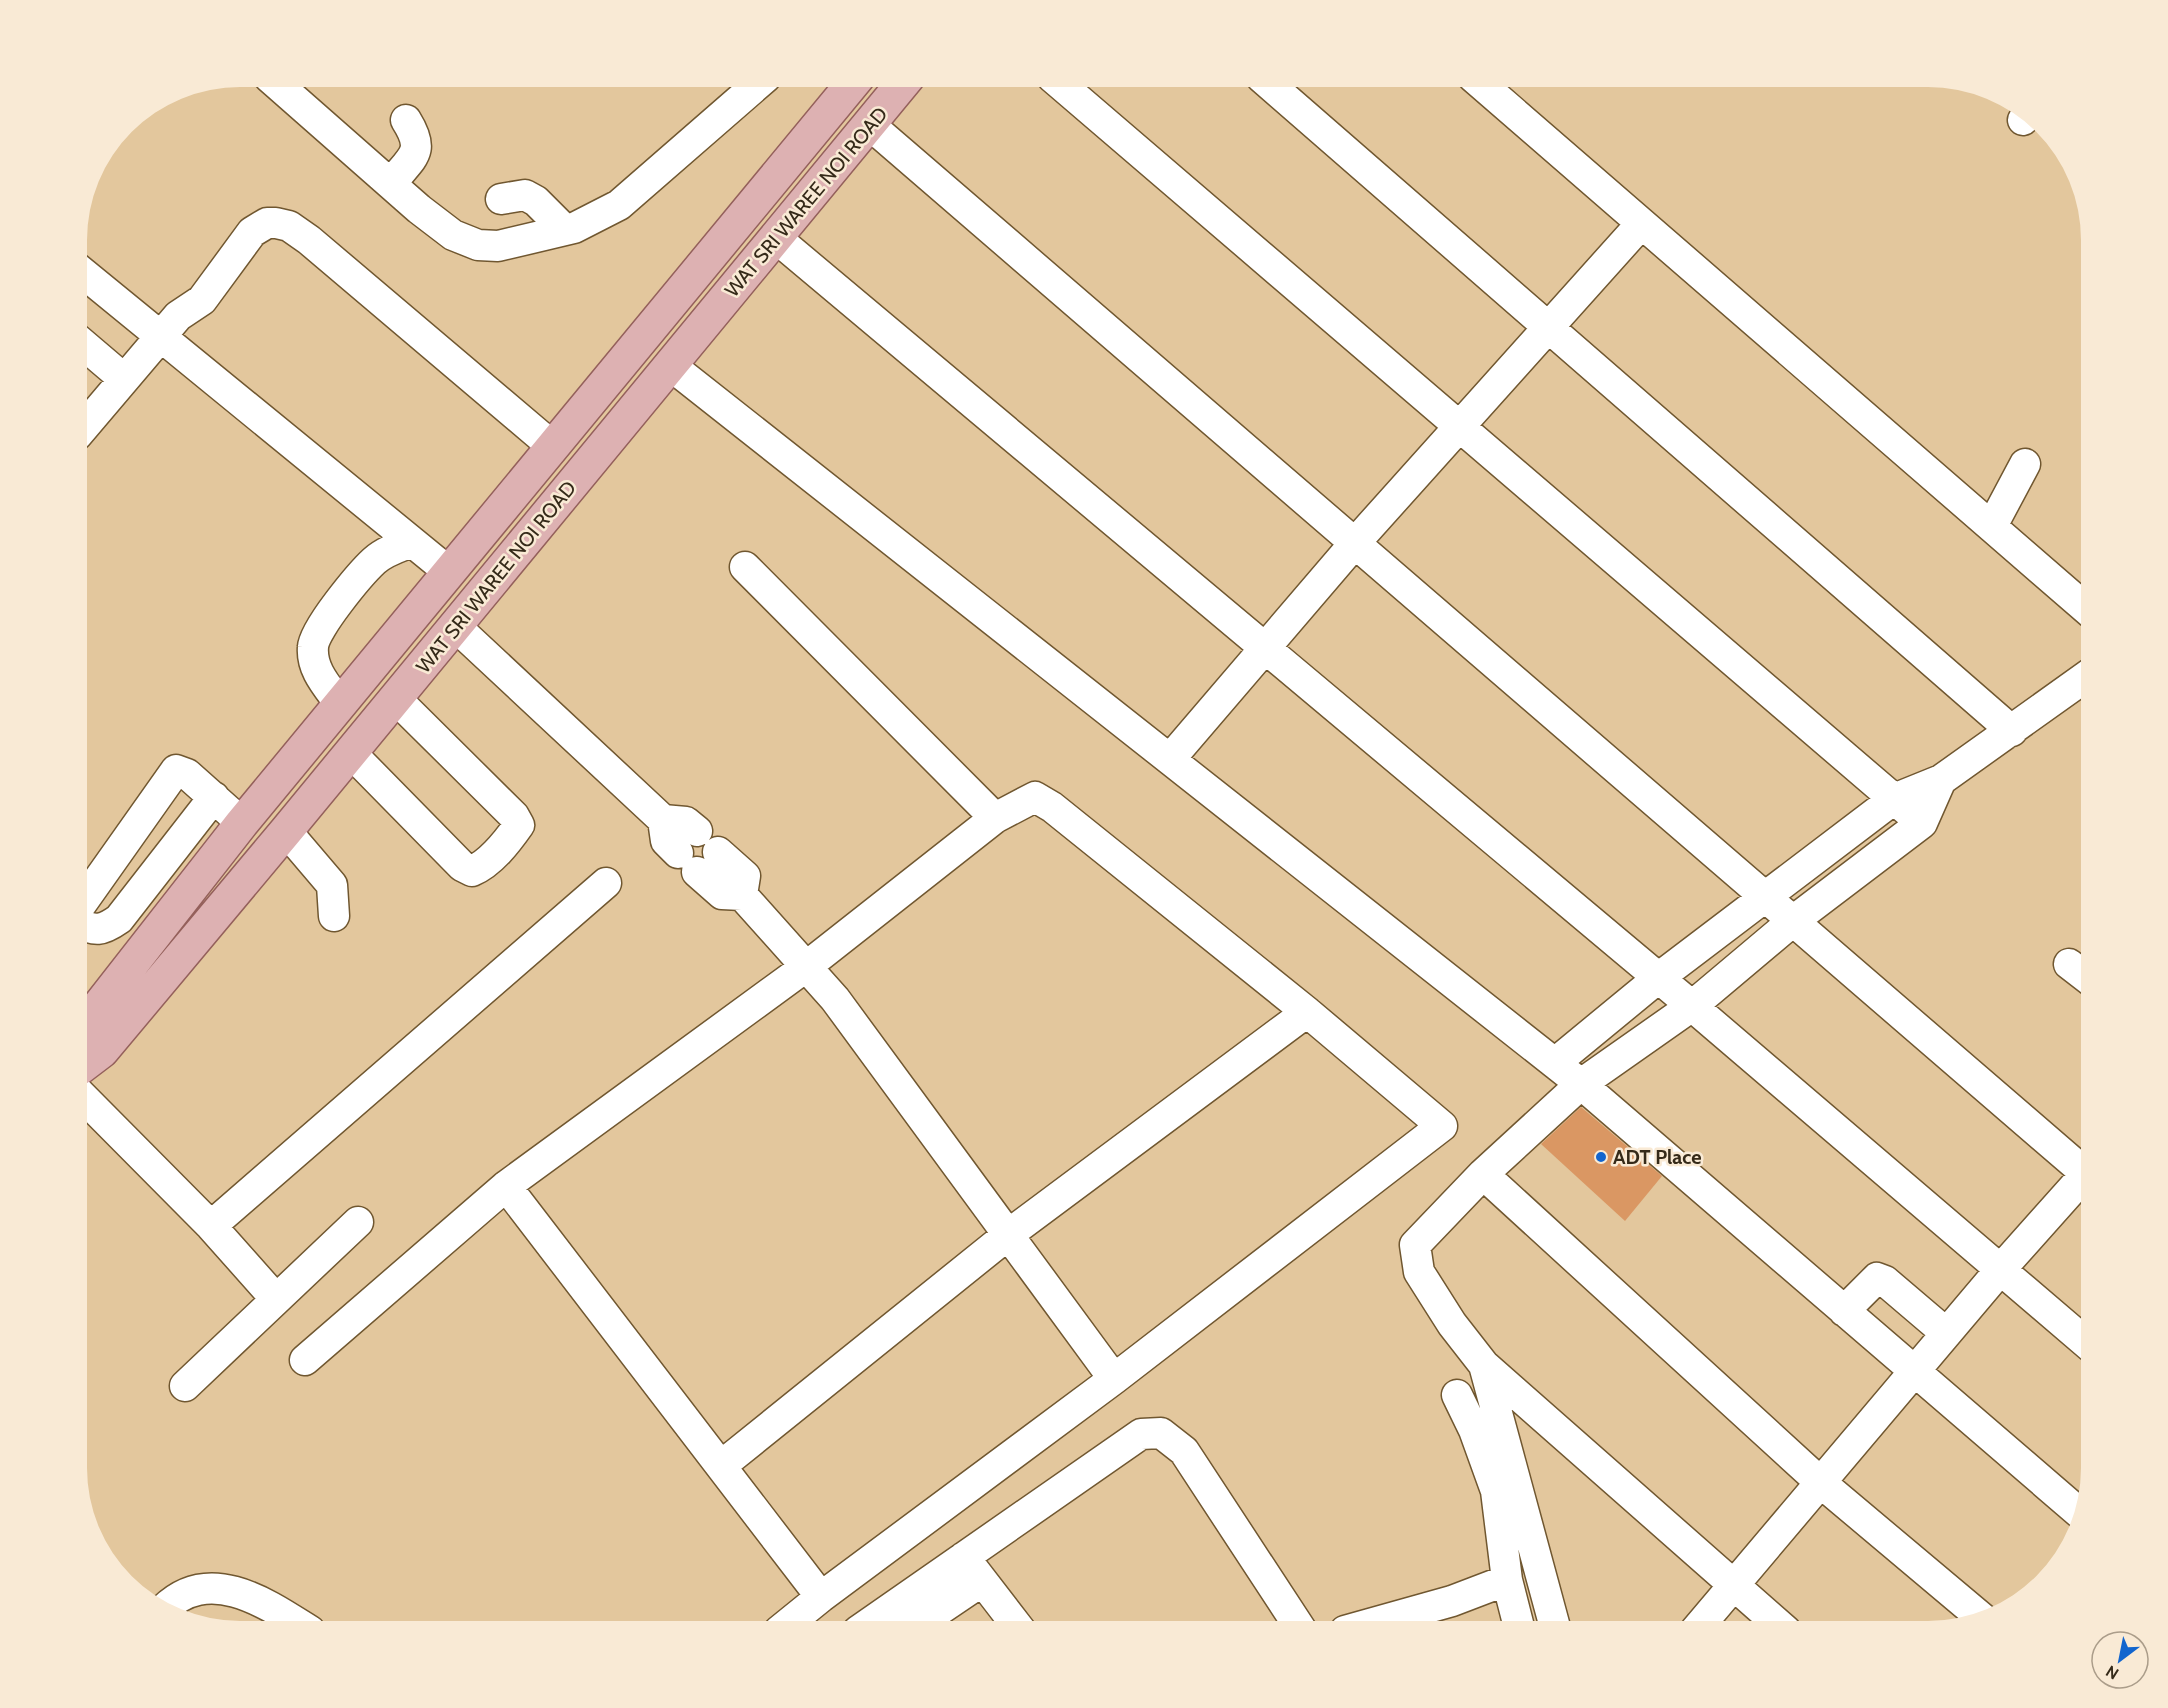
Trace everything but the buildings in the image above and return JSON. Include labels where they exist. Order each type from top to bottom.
[{"type":"main road","name":"WAT SRI WAREE NOI ROAD","points":[[87,1021],[242,823],[849,87]]},
{"type":"main road","name":"WAT SRI WAREE NOI ROAD","points":[[87,1062],[102,1051],[280,839],[899,87]]},
{"type":"main road","points":[[242,823],[280,839]]},
{"type":"street","points":[[282,87],[392,182],[419,209],[453,235],[478,245],[498,246],[565,230],[619,205],[753,87]]},
{"type":"street","points":[[1065,87],[1922,823]]},
{"type":"street","points":[[1274,87],[2012,731]]},
{"type":"street","points":[[1485,87],[2081,604]]},
{"type":"street","points":[[392,182],[417,148],[418,138],[406,120]]},
{"type":"street","points":[[870,125],[1354,544],[2081,1165]]},
{"type":"street","points":[[501,199],[525,195],[536,201],[565,230]]},
{"type":"street","points":[[87,414],[124,379],[178,316],[202,300],[252,232],[267,223],[276,223],[289,226],[309,240],[552,446]]},
{"type":"street","points":[[1170,759],[1354,544],[1641,224]]},
{"type":"street","points":[[776,238],[1692,1006],[2081,1339]]},
{"type":"street","points":[[87,279],[449,572]]},
{"type":"street","points":[[87,348],[124,379]]},
{"type":"street","points":[[670,365],[1581,1084],[2075,1509]]},
{"type":"street","points":[[1992,526],[2025,464]]},
{"type":"street","points":[[340,704],[315,668],[313,646],[319,628],[375,561],[388,551],[411,542]]},
{"type":"street","points":[[745,567],[995,818]]},
{"type":"street","points":[[455,626],[663,820],[666,841],[698,852],[746,876],[742,895],[835,999],[1114,1379]]},
{"type":"street","points":[[1555,1063],[1657,979],[1894,799],[1941,780],[2081,680]]},
{"type":"street","points":[[351,753],[462,866],[472,871],[482,867],[511,836],[519,825],[514,816],[396,699]]},
{"type":"street","points":[[87,896],[176,770],[187,774],[242,823]]},
{"type":"street","points":[[1774,1621],[1484,1365],[1452,1324],[1419,1272],[1415,1245],[1483,1174],[1581,1084],[1692,1006],[1793,921],[1922,823],[1941,780]]},
{"type":"street","points":[[87,928],[103,930],[118,919],[214,797]]},
{"type":"street","points":[[304,1360],[506,1186],[807,966],[995,818],[1035,797],[1052,807],[1307,1012],[1442,1126],[1114,1379],[821,1597],[792,1621]]},
{"type":"street","points":[[280,839],[334,889],[334,916]]},
{"type":"street","points":[[211,1226],[606,883]]},
{"type":"street","points":[[722,1465],[1009,1234],[1307,1012]]},
{"type":"street","points":[[87,1100],[211,1226],[275,1298]]},
{"type":"street","points":[[1483,1174],[1820,1482],[1976,1613]]},
{"type":"street","points":[[1704,1621],[2000,1270],[2081,1183]]},
{"type":"street","points":[[506,1186],[821,1597]]},
{"type":"street","points":[[185,1386],[275,1298],[358,1222]]},
{"type":"street","points":[[1844,1311],[1877,1278],[1886,1281],[1946,1333]]},
{"type":"street","points":[[1484,1365],[1552,1619]]},
{"type":"street","points":[[1457,1395],[1474,1430],[1496,1491],[1507,1580],[1517,1621]]},
{"type":"street","points":[[874,1621],[1141,1434],[1161,1432],[1184,1451],[1295,1621]]},
{"type":"street","points":[[964,1557],[1013,1621]]},
{"type":"street","points":[[1403,1621],[1507,1580]]},
{"type":"street","points":[[924,1621],[982,1581]]},
{"type":"street","points":[[171,1603],[203,1589],[223,1589],[248,1594],[292,1621]]},
{"type":"place","name":"ADT Place","points":[[1601,1157]]}]
